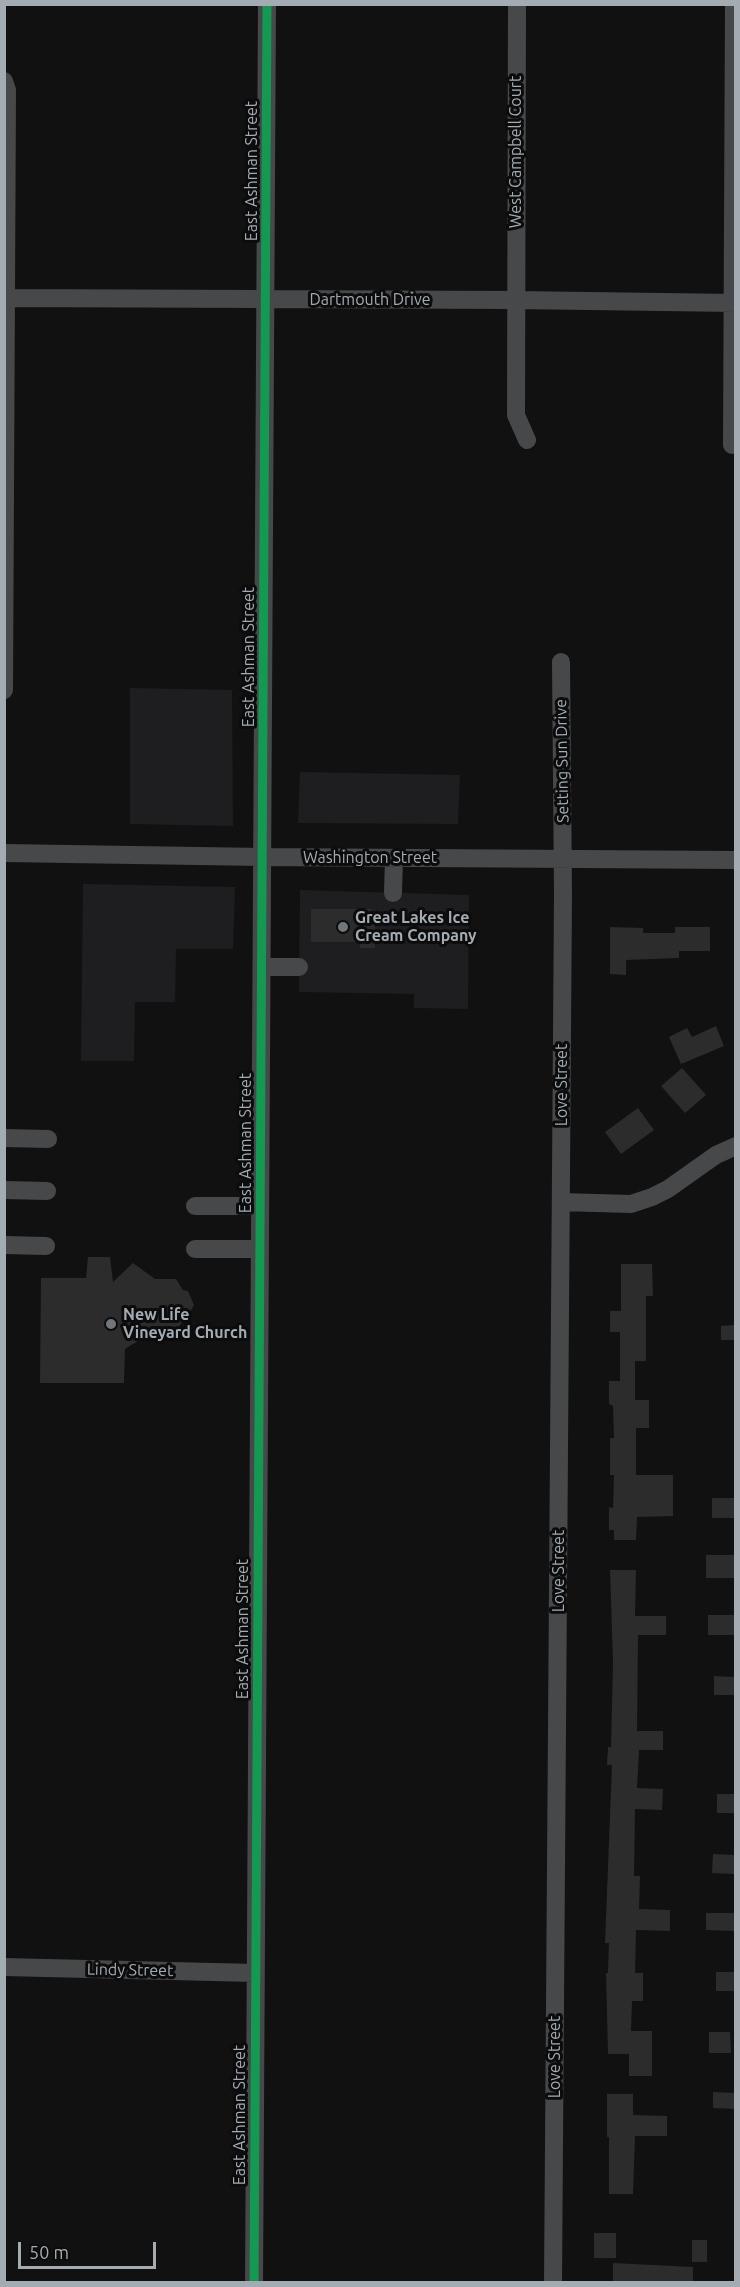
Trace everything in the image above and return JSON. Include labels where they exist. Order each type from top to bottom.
[{"type":"street","name":"East Ashman Street","points":[[254,2283],[267,4]]},
{"type":"street","name":"West Campbell Court","points":[[516,4],[516,415],[527,440]]},
{"type":"street","points":[[732,445],[735,303],[734,4]]},
{"type":"street","points":[[4,81],[7,90],[4,690]]},
{"type":"street","name":"Dartmouth Drive","points":[[5,298],[735,303]]},
{"type":"street","name":"Setting Sun Drive","points":[[561,662],[563,860]]},
{"type":"street","name":"Washington Street","points":[[4,853],[735,860]]},
{"type":"street","points":[[393,858],[393,893]]},
{"type":"street","name":"Love Street","points":[[553,2283],[563,860]]},
{"type":"street","points":[[262,967],[299,967]]},
{"type":"street","points":[[4,1138],[48,1139]]},
{"type":"street","points":[[561,1202],[631,1204],[668,1189],[716,1155],[735,1146]]},
{"type":"street","points":[[4,1190],[47,1191]]},
{"type":"street","points":[[195,1206],[260,1206]]},
{"type":"street","points":[[4,1245],[46,1245]]},
{"type":"street","points":[[195,1249],[260,1249]]},
{"type":"street","name":"Lindy Street","points":[[4,1967],[255,1973]]},
{"type":"shaded area","points":[[130,688],[232,690],[233,826],[130,824]]},
{"type":"shaded area","points":[[300,772],[460,775],[458,824],[298,823]]},
{"type":"shaded area","points":[[83,884],[235,887],[233,949],[176,949],[175,1002],[135,1002],[134,1061],[81,1061]]},
{"type":"shaded area","points":[[300,890],[469,895],[468,1009],[414,1008],[414,994],[299,992]]},
{"type":"building","name":"Great Lakes Ice Cream Company","points":[[311,909],[371,909],[371,919],[375,919],[375,948],[360,948],[360,942],[311,942]]},
{"type":"building","points":[[610,927],[643,928],[643,933],[675,933],[675,927],[710,927],[710,951],[679,951],[679,958],[626,960],[626,975],[610,974]]},
{"type":"building","points":[[716,1026],[724,1046],[681,1064],[669,1037],[687,1028],[692,1037]]},
{"type":"building","points":[[682,1068],[706,1095],[685,1113],[661,1086]]},
{"type":"building","points":[[638,1108],[654,1130],[621,1154],[605,1132]]},
{"type":"building","name":"New Life Vineyard Church","points":[[88,1257],[110,1257],[113,1282],[133,1263],[155,1279],[176,1279],[183,1290],[188,1291],[194,1305],[178,1330],[157,1329],[125,1349],[124,1383],[40,1383],[41,1278],[86,1278]]},
{"type":"building","points":[[621,1264],[652,1264],[653,1296],[646,1296],[646,1361],[635,1361],[635,1400],[649,1400],[649,1428],[636,1428],[636,1475],[673,1475],[673,1516],[637,1517],[636,1540],[614,1540],[614,1530],[609,1530],[609,1507],[613,1508],[614,1475],[610,1475],[610,1438],[614,1438],[613,1406],[609,1404],[609,1381],[620,1381],[620,1332],[610,1332],[610,1311],[621,1311]]},
{"type":"building","points":[[735,1325],[735,1340],[721,1340],[721,1326]]},
{"type":"building","points":[[712,1498],[735,1498],[735,1518],[712,1518]]},
{"type":"building","points":[[706,1555],[734,1555],[734,1578],[706,1578]]},
{"type":"building","points":[[610,1570],[636,1570],[635,1616],[666,1616],[666,1635],[638,1635],[637,1731],[663,1731],[663,1750],[639,1750],[637,1788],[663,1789],[662,1810],[635,1809],[634,1876],[640,1876],[639,1909],[670,1910],[670,1931],[636,1930],[635,1973],[643,1973],[643,2001],[632,2001],[631,2031],[652,2031],[652,2076],[629,2076],[629,2054],[608,2054],[606,1973],[608,1973],[609,1943],[605,1943],[612,1765],[607,1765],[608,1747],[611,1747],[613,1662]]},
{"type":"building","points":[[708,1615],[735,1615],[735,1635],[708,1635]]},
{"type":"building","points":[[714,1676],[734,1677],[734,1695],[714,1695]]},
{"type":"building","points":[[717,1794],[735,1794],[735,1813],[717,1813]]},
{"type":"building","points":[[713,1854],[734,1855],[734,1874],[712,1873]]},
{"type":"building","points":[[706,1913],[735,1913],[735,1931],[706,1930]]},
{"type":"building","points":[[716,1972],[735,1972],[735,1991],[716,1991]]},
{"type":"building","points":[[709,2032],[730,2032],[731,2053],[709,2053]]},
{"type":"building","points":[[713,2092],[735,2093],[735,2109],[713,2108]]},
{"type":"building","points":[[607,2094],[633,2094],[633,2115],[667,2116],[667,2136],[635,2136],[633,2194],[609,2194]]},
{"type":"building","points":[[594,2233],[616,2233],[616,2258],[594,2258]]},
{"type":"building","points":[[692,2240],[707,2240],[707,2262],[692,2262]]},
{"type":"building","points":[[613,2263],[693,2267],[693,2283],[613,2283]]},
{"type":"cycle path","points":[[254,2282],[267,4]]},
{"type":"place","name":"Great Lakes Ice Cream Company","points":[[343,927]]},
{"type":"place","name":"New Life Vineyard Church","points":[[111,1324]]}]
